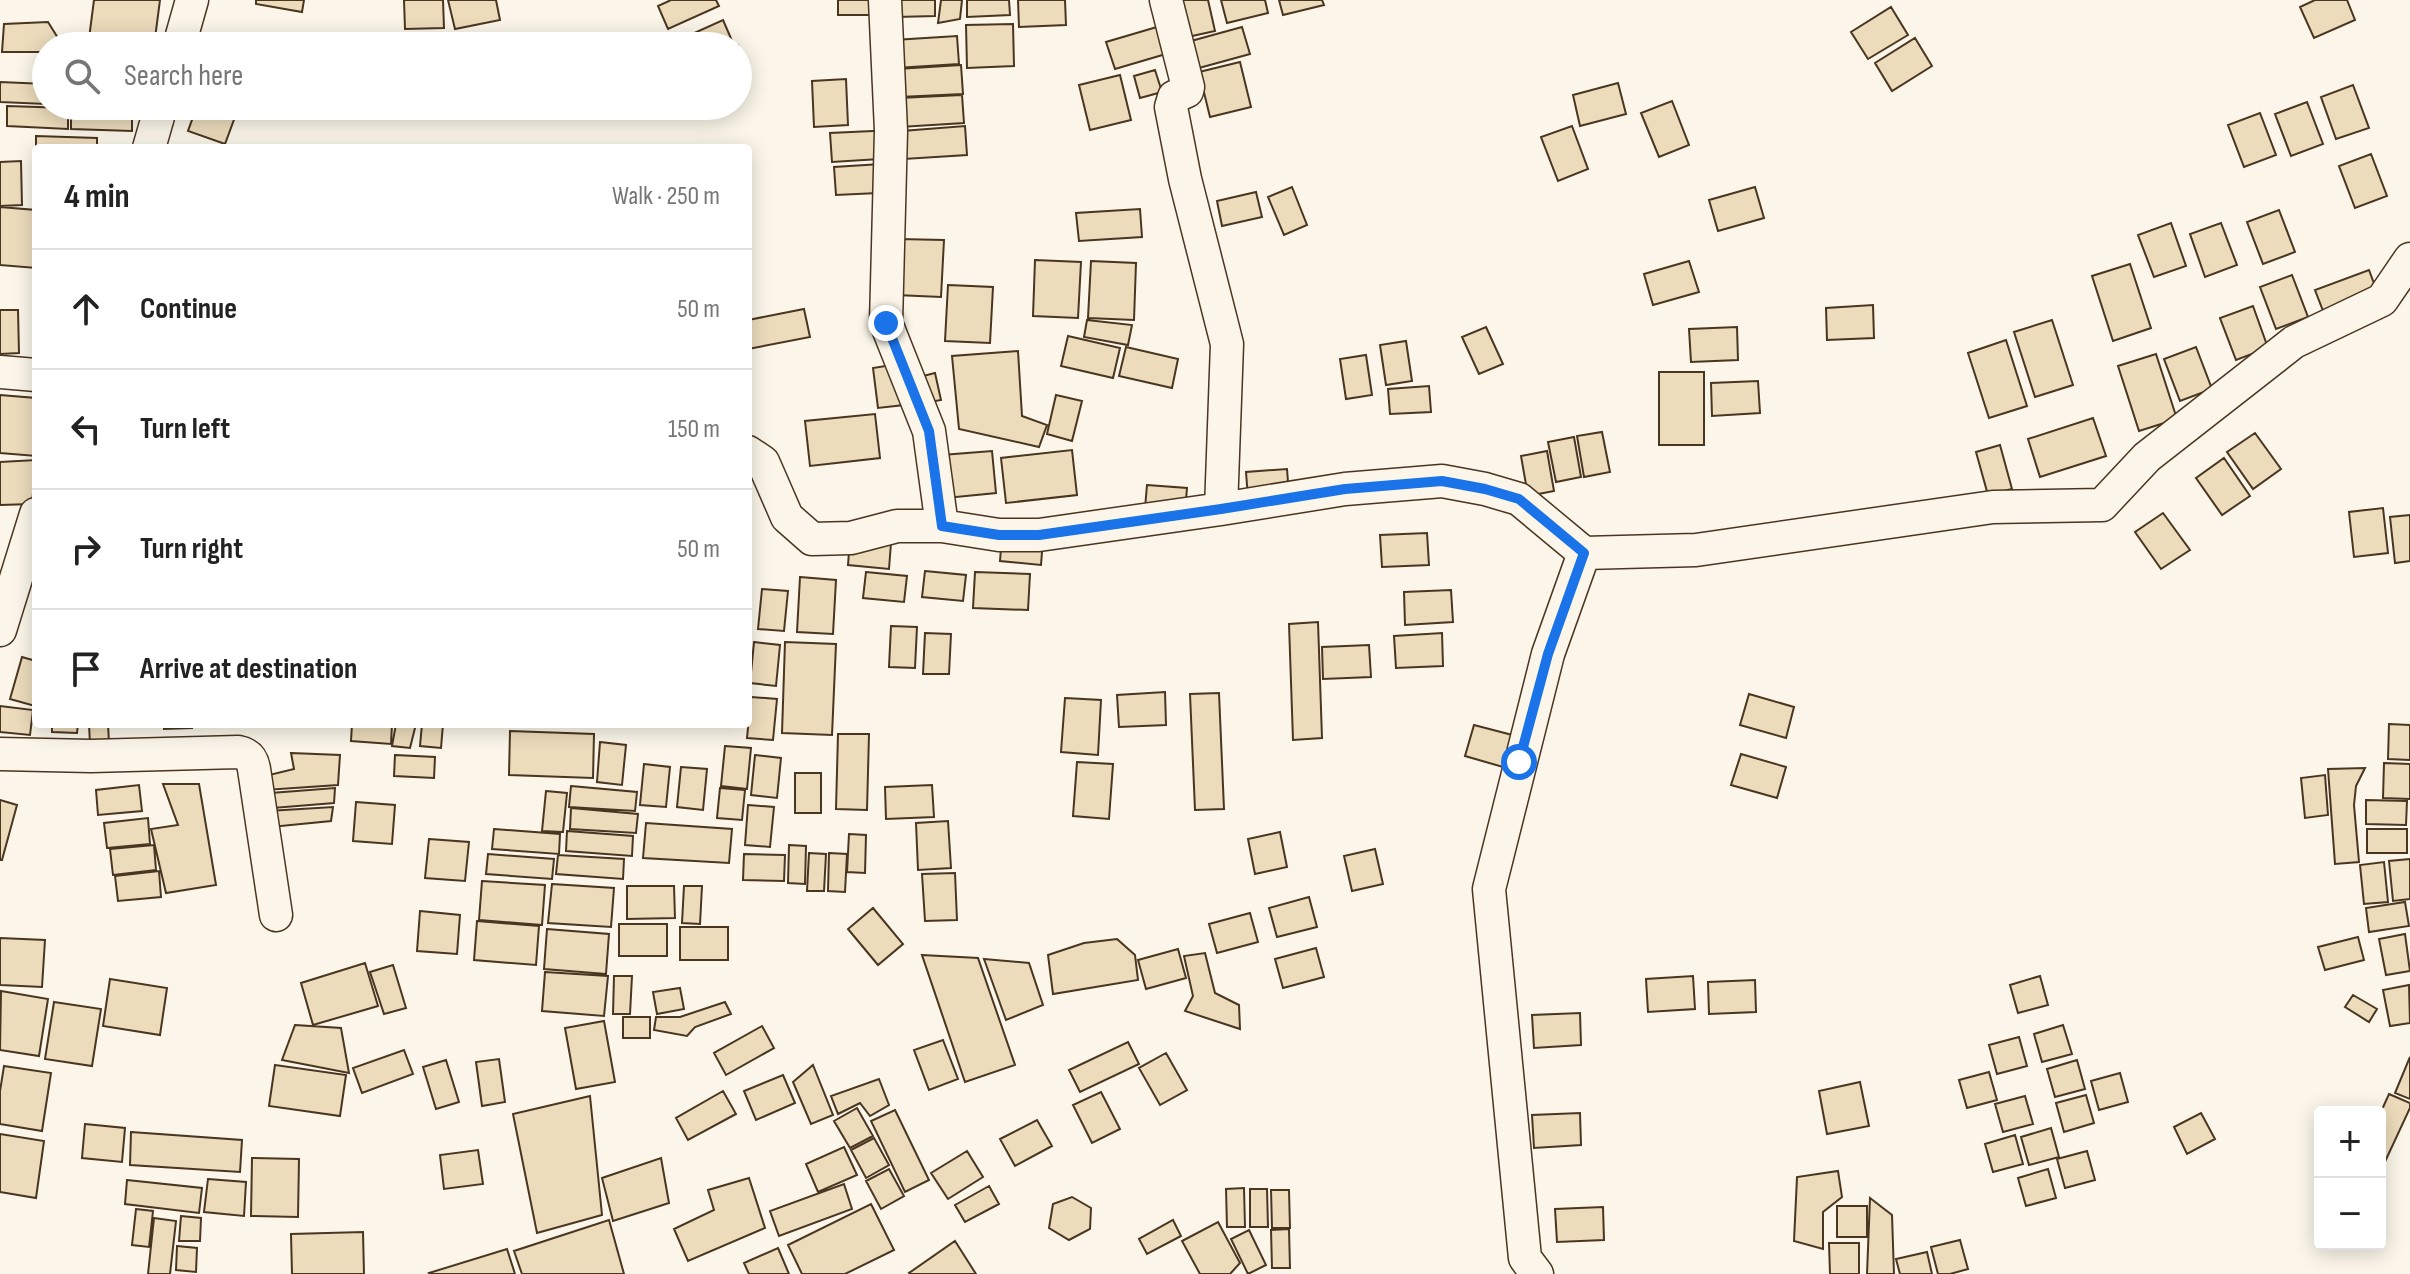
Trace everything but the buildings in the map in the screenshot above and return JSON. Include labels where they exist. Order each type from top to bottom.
[{"type":"street","points":[[183,32],[192,0]]},
{"type":"street","points":[[885,0],[891,131],[886,323],[929,431],[942,526]]},
{"type":"street","points":[[1166,0],[1188,87],[1187,91],[1174,97],[1171,107],[1185,179],[1227,344],[1221,509]]},
{"type":"street","points":[[150,144],[157,120]]},
{"type":"street","points":[[752,455],[763,462],[787,517],[812,539],[851,538],[897,526],[942,526],[999,535],[1039,535],[1345,489],[1442,481],[1519,499],[1584,553],[1696,550],[1993,507],[2102,505],[2147,457],[2294,342],[2382,300],[2410,259]]},
{"type":"street","points":[[0,372],[32,375]]},
{"type":"street","points":[[0,630],[32,527]]},
{"type":"street","points":[[1537,1274],[1525,1258],[1489,889],[1548,654],[1584,553]]},
{"type":"street","points":[[0,754],[246,754],[253,760],[276,915]]},
{"type":"route","points":[[886,323],[929,431],[942,526],[999,535],[1039,535],[1345,489],[1442,481],[1519,499],[1584,553],[1548,654],[1519,762]]}]
